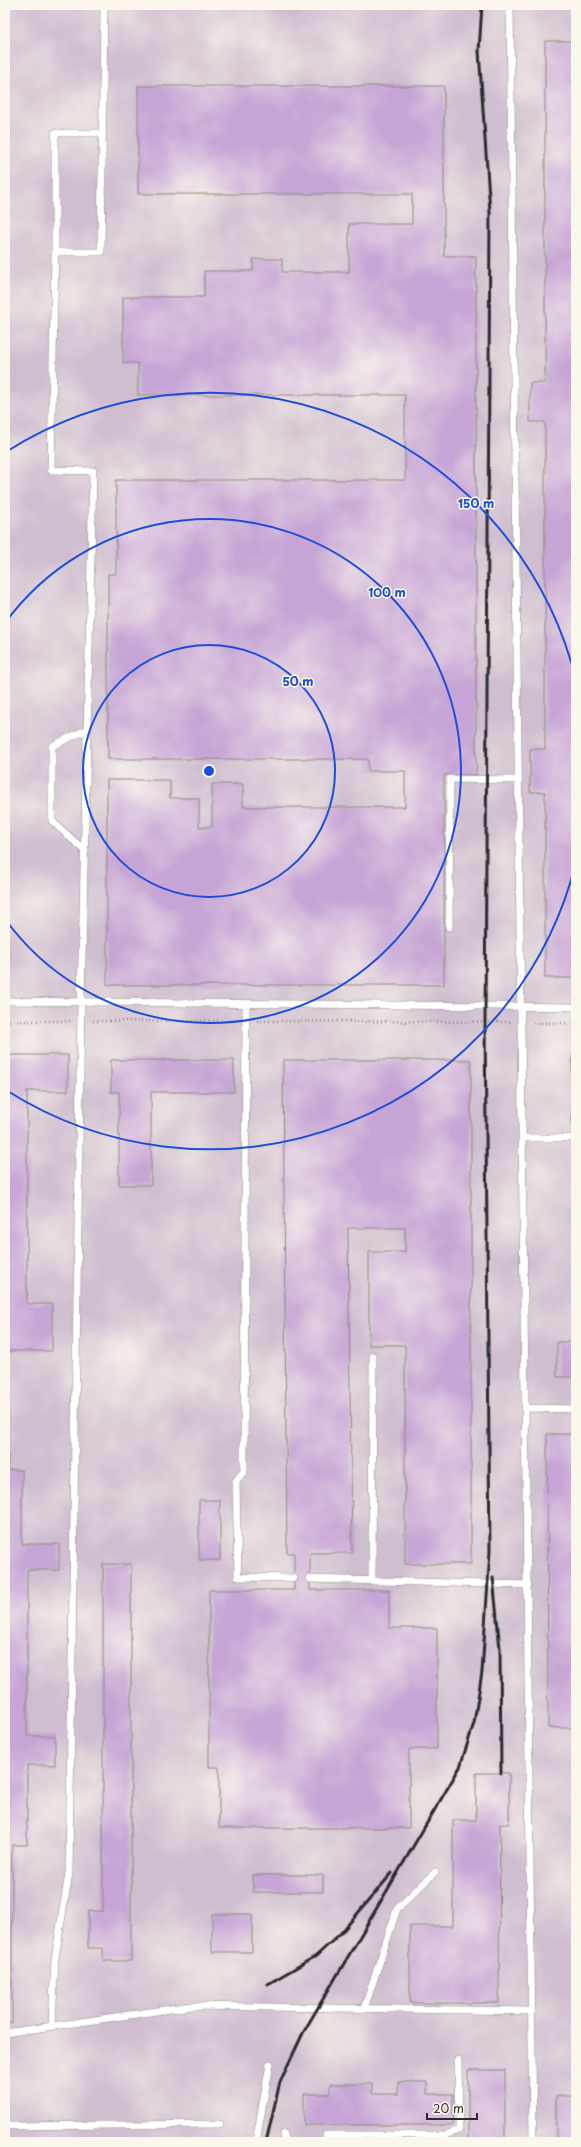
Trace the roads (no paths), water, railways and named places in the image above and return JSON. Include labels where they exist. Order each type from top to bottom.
[{"type":"lane","points":[[55,252],[101,252],[101,133],[104,5]]},
{"type":"lane","points":[[510,5],[522,1007],[533,2142]]},
{"type":"lane","points":[[52,2026],[55,1959],[69,1873],[81,1002],[94,471],[51,470],[55,252],[55,134],[101,133]]},
{"type":"lane","points":[[85,851],[52,822],[52,746],[88,729]]},
{"type":"lane","points":[[449,927],[450,779],[519,780]]},
{"type":"lane","points":[[5,1001],[576,1007]]},
{"type":"lane","points":[[246,1004],[244,1471],[236,1481],[238,1577],[294,1578]]},
{"type":"lane","points":[[523,1138],[576,1138]]},
{"type":"lane","points":[[372,1581],[373,1356]]},
{"type":"lane","points":[[526,1408],[576,1408]]},
{"type":"lane","points":[[310,1579],[528,1585]]},
{"type":"lane","points":[[364,2009],[397,1909],[435,1872]]},
{"type":"lane","points":[[5,2032],[191,2006],[532,2011]]},
{"type":"lane","points":[[326,2142],[326,2135],[445,2138],[459,2130],[458,2060]]},
{"type":"lane","points":[[256,2142],[270,2064]]},
{"type":"lane","points":[[5,2126],[220,2124]]},
{"type":"lane","points":[[284,2134],[284,2142]]},
{"type":"railway","points":[[266,2142],[280,2082],[303,2033],[460,1767],[474,1723],[482,1672],[490,1551],[485,1022],[490,212],[479,51],[482,5]]},
{"type":"railway","points":[[493,1577],[500,1649],[501,1773]]},
{"type":"railway","points":[[268,1984],[316,1956],[341,1933],[392,1873]]}]
